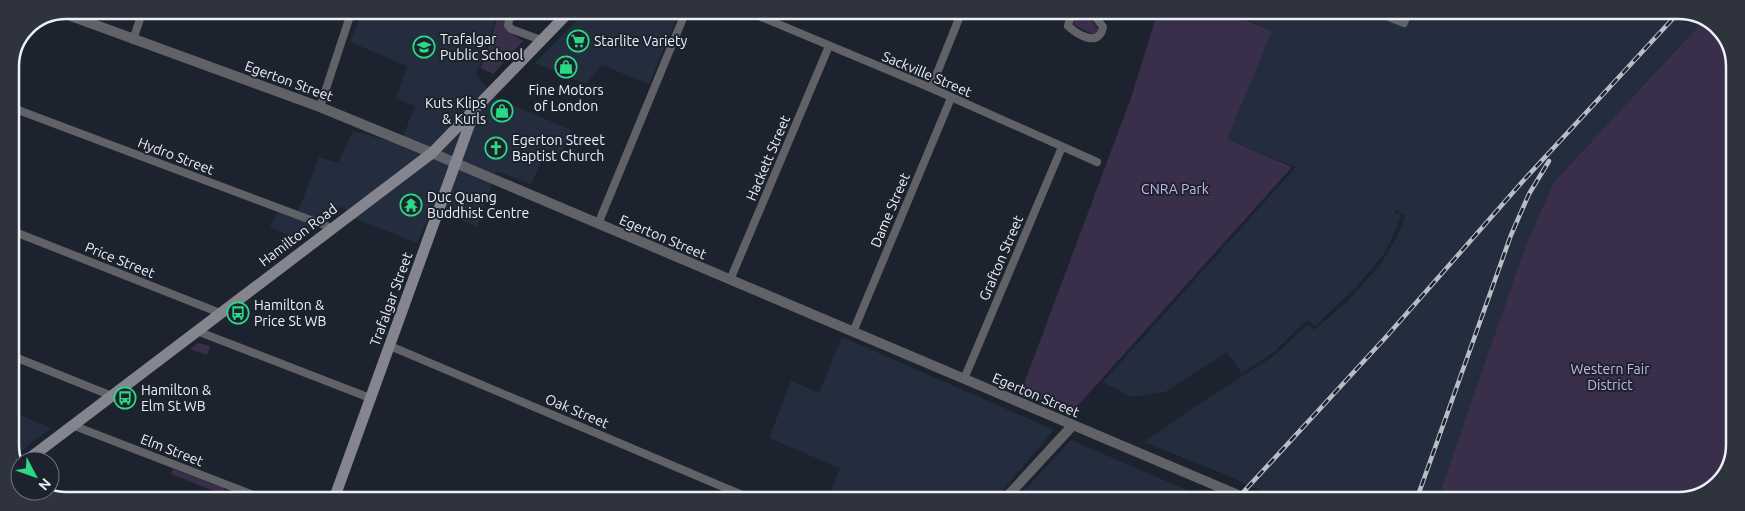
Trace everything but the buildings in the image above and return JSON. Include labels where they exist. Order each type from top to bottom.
[{"type":"main road","name":"Hamilton Road","points":[[39,451],[432,153],[562,19]]},
{"type":"main road","name":"Trafalgar Street","points":[[336,492],[476,108]]},
{"type":"street","name":"Egerton Street","points":[[78,19],[320,107],[1231,492]]},
{"type":"street","points":[[133,40],[140,19]]},
{"type":"street","points":[[320,107],[349,19]]},
{"type":"street","points":[[509,19],[508,25],[511,29],[541,40]]},
{"type":"street","points":[[598,224],[683,19]]},
{"type":"street","name":"Sackville Street","points":[[766,19],[931,88],[1097,162]]},
{"type":"street","points":[[931,88],[959,19]]},
{"type":"street","points":[[1070,19],[1068,26],[1075,33],[1092,40],[1097,38],[1103,27],[1097,19]]},
{"type":"street","points":[[1394,19],[1404,23],[1405,19]]},
{"type":"street","name":"Hackett Street","points":[[730,280],[829,46]]},
{"type":"street","name":"Dame Street","points":[[853,332],[950,98]]},
{"type":"street","name":"Hydro Street","points":[[19,110],[332,228]]},
{"type":"street","name":"Grafton Street","points":[[964,379],[1062,146]]},
{"type":"street","name":"Price Street","points":[[19,234],[220,314]]},
{"type":"street","points":[[197,331],[370,398]]},
{"type":"street","name":"Oak Street","points":[[390,346],[735,492]]},
{"type":"street","points":[[19,359],[112,396]]},
{"type":"street","name":"Elm Street","points":[[72,425],[246,492]]},
{"type":"street","points":[[1011,492],[1073,425]]},
{"type":"shaded area","points":[[359,19],[496,19],[476,75],[496,98],[571,130],[561,155],[547,149],[531,184],[496,171],[477,227],[433,208],[417,243],[356,219],[341,206],[299,240],[270,227],[277,212],[296,217],[319,157],[338,163],[353,131],[400,144],[415,106],[396,98],[407,66],[350,42]]},
{"type":"shaded area","points":[[578,19],[677,19],[649,84],[602,65],[586,84],[535,63]]},
{"type":"shaded area","points":[[1246,19],[1685,19],[1701,24],[1554,182],[1525,247],[1440,492],[1263,492],[1144,442],[1275,355],[1308,324],[1314,330],[1347,302],[1381,264],[1401,229],[1405,215],[1396,210],[1394,213],[1401,215],[1384,254],[1356,287],[1315,326],[1307,320],[1275,351],[1242,373],[1227,352],[1165,392],[1131,397],[1103,382],[1296,167],[1227,139],[1271,31]]},
{"type":"shaded area","points":[[842,337],[1054,430],[1001,492],[830,492],[840,468],[769,438],[791,381],[819,393]]},
{"type":"shaded area","points":[[19,415],[51,428],[21,451],[19,448]]},
{"type":"shaded area","points":[[1071,440],[1191,492],[1022,492]]},
{"type":"green space","points":[[497,19],[506,19],[506,30],[523,41],[493,74],[481,68]]},
{"type":"green space","points":[[1091,19],[1098,29],[1096,34],[1074,25],[1075,20]]},
{"type":"green space","name":"CNRA Park","points":[[1156,19],[1243,19],[1272,31],[1227,139],[1292,167],[1071,413],[1021,392],[1131,98]]},
{"type":"green space","name":"Western Fair District","points":[[1701,24],[1714,35],[1723,48],[1726,63],[1726,451],[1723,463],[1718,471],[1703,486],[1694,490],[1679,492],[1440,492],[1525,247],[1554,182]]},
{"type":"green space","points":[[199,343],[210,346],[207,355],[190,349]]},
{"type":"green space","points":[[173,469],[224,488],[223,492],[217,492],[171,474]]},
{"type":"railway","points":[[1243,492],[1386,337],[1523,181],[1673,19]]},
{"type":"railway","points":[[1419,492],[1511,235],[1529,194],[1549,161]]},
{"type":"place","name":"Starlite Variety","points":[[578,41]]},
{"type":"place","name":"Trafalgar Public School","points":[[424,47]]},
{"type":"place","name":"Fine Motors of London","points":[[566,67]]},
{"type":"place","name":"Kuts Klips & Kurls","points":[[502,111]]},
{"type":"place","name":"Egerton Street Baptist Church","points":[[496,148]]},
{"type":"place","name":"Duc Quang Buddhist Centre","points":[[411,205]]},
{"type":"place","name":"Hamilton & Price St WB","points":[[238,313]]},
{"type":"place","name":"Hamilton & Elm St WB","points":[[125,398]]}]
